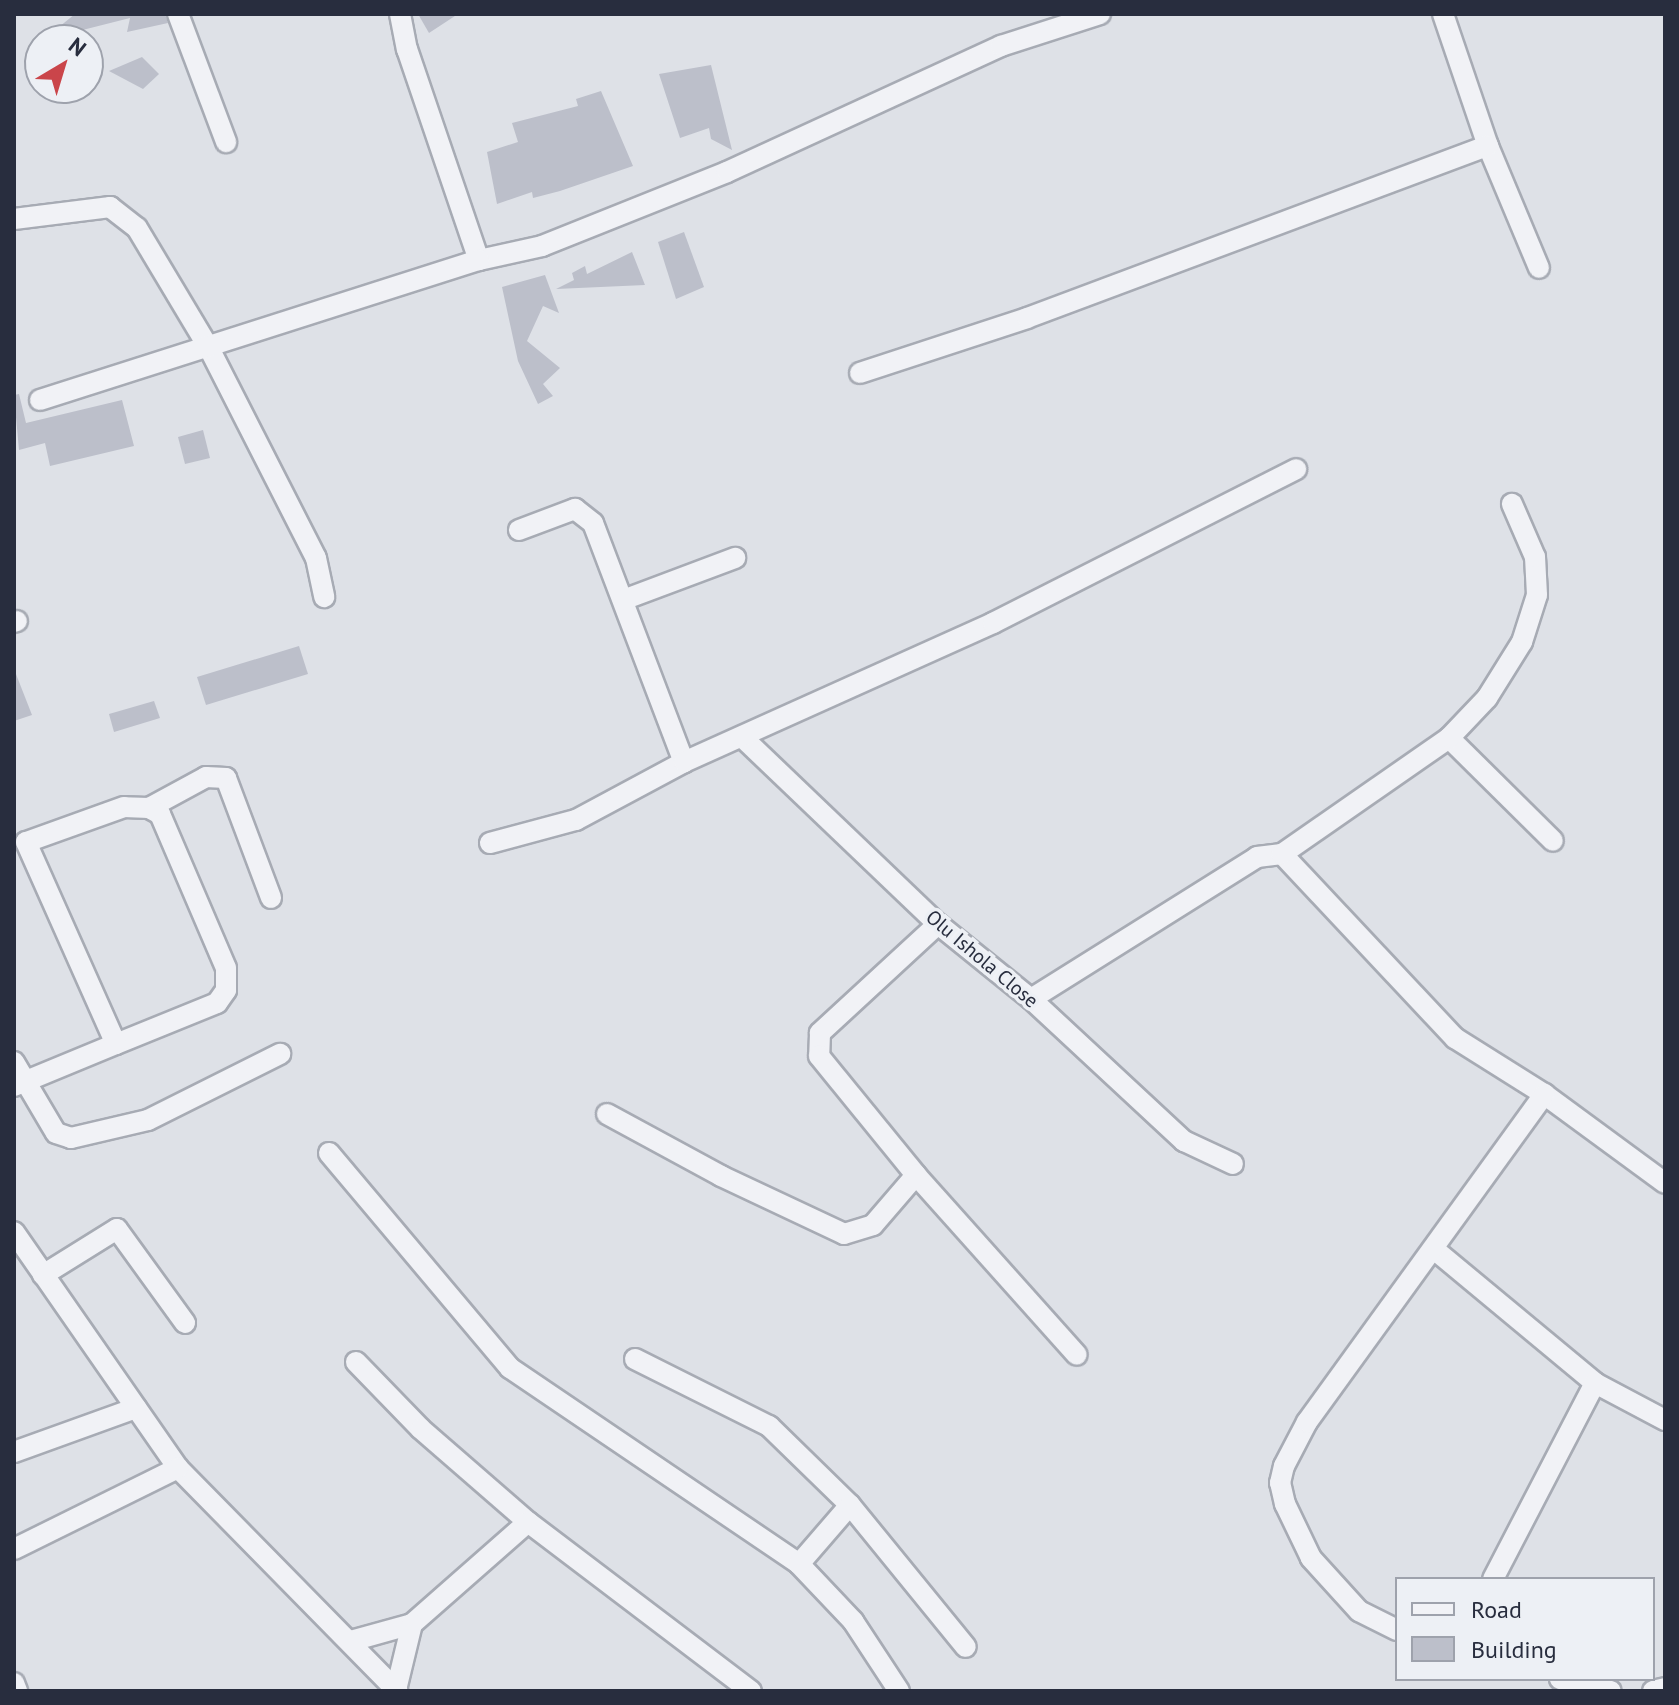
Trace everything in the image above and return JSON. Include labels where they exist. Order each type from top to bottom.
[{"type":"street","points":[[178,14],[226,142]]},
{"type":"street","points":[[400,14],[407,49],[479,260]]},
{"type":"street","points":[[40,400],[210,350],[479,260],[542,246],[741,166],[1020,38],[1100,14]]},
{"type":"street","points":[[1443,14],[1488,146],[1539,268]]},
{"type":"street","points":[[860,373],[1027,318],[1488,146]]},
{"type":"street","points":[[14,219],[110,207],[137,228],[210,350],[316,558],[324,597]]},
{"type":"street","points":[[490,843],[576,820],[684,762],[993,623],[1296,469]]},
{"type":"street","points":[[1031,999],[1257,857],[1282,854],[1449,738],[1487,698],[1522,642],[1537,595],[1535,557],[1512,504]]},
{"type":"street","points":[[519,530],[575,509],[586,515],[623,600],[684,762]]},
{"type":"street","points":[[623,600],[735,558]]},
{"type":"street","name":"Olu Ishola Close","points":[[742,737],[938,924],[1031,999],[1184,1141],[1233,1164]]},
{"type":"street","points":[[1449,738],[1553,841]]},
{"type":"street","points":[[149,808],[206,777],[226,778],[271,898]]},
{"type":"street","points":[[19,1084],[217,1003],[226,990],[226,968],[160,814],[149,808],[124,807],[20,844],[116,1044]]},
{"type":"street","points":[[1282,854],[1455,1038],[1544,1094],[1665,1183]]},
{"type":"street","points":[[938,924],[820,1033],[816,1044],[819,1056],[916,1175],[1077,1355]]},
{"type":"street","points":[[14,1062],[19,1084],[56,1133],[71,1138],[148,1120],[280,1054]]},
{"type":"street","points":[[1395,1629],[1359,1611],[1326,1579],[1297,1534],[1280,1483],[1307,1422],[1435,1250],[1544,1094]]},
{"type":"street","points":[[607,1114],[735,1183],[844,1234],[873,1225],[916,1175]]},
{"type":"street","points":[[329,1153],[510,1368],[799,1564],[853,1621],[899,1691]]},
{"type":"street","points":[[43,1275],[117,1229],[185,1323]]},
{"type":"street","points":[[14,1232],[178,1468],[397,1690]]},
{"type":"street","points":[[1435,1250],[1595,1383],[1665,1420]]},
{"type":"street","points":[[635,1359],[769,1426],[850,1505],[966,1647]]},
{"type":"street","points":[[356,1362],[421,1429],[528,1522],[751,1691]]},
{"type":"street","points":[[1494,1577],[1595,1383]]},
{"type":"street","points":[[14,1452],[136,1408]]},
{"type":"street","points":[[14,1549],[178,1468]]},
{"type":"street","points":[[799,1564],[850,1505]]},
{"type":"street","points":[[351,1641],[412,1624],[528,1522]]},
{"type":"street","points":[[397,1690],[412,1624]]},
{"type":"street","points":[[1568,1681],[1611,1691]]},
{"type":"street","points":[[14,1683],[17,1691]]},
{"type":"street","points":[[1653,1691],[1665,1688]]},
{"type":"building","points":[[75,14],[165,14],[168,23],[127,32],[130,18],[104,25],[63,24]]},
{"type":"building","points":[[418,14],[458,14],[429,33]]},
{"type":"building","points":[[142,57],[159,74],[143,89],[109,71]]},
{"type":"building","points":[[711,65],[732,150],[711,139],[709,128],[680,138],[659,74]]},
{"type":"building","points":[[601,91],[633,166],[560,191],[533,198],[532,192],[497,204],[487,152],[518,142],[512,123],[578,106],[576,99]]},
{"type":"building","points":[[684,232],[704,287],[676,299],[658,242]]},
{"type":"building","points":[[632,252],[645,285],[556,289],[574,280],[572,273],[585,266],[587,274]]},
{"type":"building","points":[[545,275],[559,313],[543,306],[527,341],[560,368],[543,384],[553,396],[538,404],[518,361],[502,287]]},
{"type":"building","points":[[19,394],[26,423],[122,400],[134,446],[50,466],[45,443],[19,450],[14,395]]},
{"type":"building","points":[[203,430],[210,458],[185,464],[178,437]]},
{"type":"building","points":[[299,646],[308,674],[206,705],[197,677]]},
{"type":"building","points":[[14,669],[32,715],[14,721]]},
{"type":"building","points":[[154,701],[160,718],[114,732],[109,714]]}]
